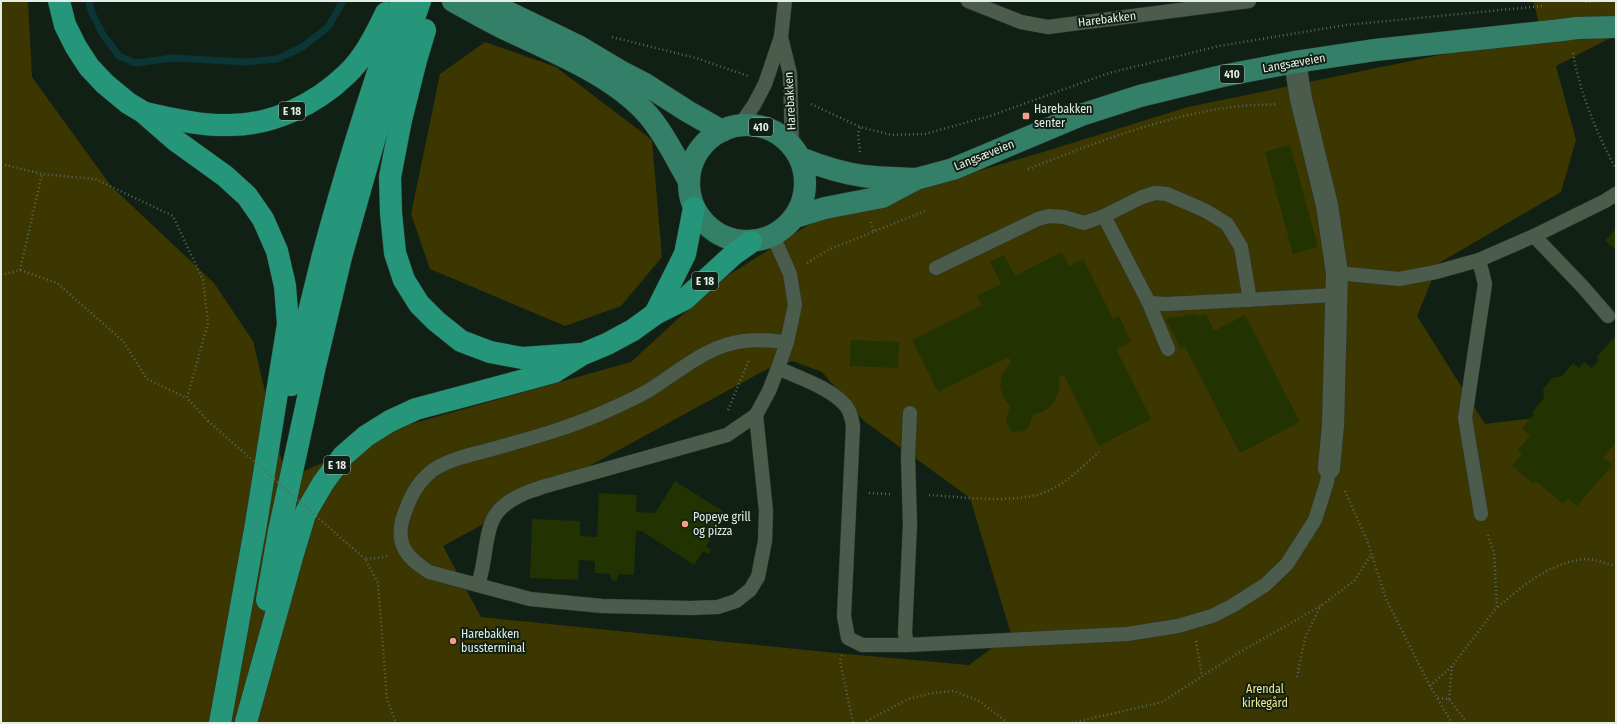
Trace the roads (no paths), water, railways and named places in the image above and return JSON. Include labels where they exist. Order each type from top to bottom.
[{"type":"highway","name":"E 18","points":[[59,1],[65,25],[76,47],[89,67],[111,89],[142,112],[175,140],[225,176],[247,196],[263,219],[277,251],[285,286],[288,324],[256,524],[220,723]]},
{"type":"highway","name":"E 18","points":[[142,112],[187,122],[231,125],[260,122],[291,112],[322,95],[348,74],[376,34],[392,1]]},
{"type":"highway","name":"E 18","points":[[256,524],[323,255],[372,87],[402,1]]},
{"type":"highway","name":"E 18","points":[[245,722],[279,531],[339,265],[388,91],[420,1]]},
{"type":"highway","name":"E 18","points":[[434,1],[416,60],[401,120],[390,177],[391,213],[395,253],[404,280],[419,304],[436,322],[460,341],[490,352],[522,358],[583,354]]},
{"type":"highway","name":"E 18","points":[[654,314],[685,254],[694,208]]},
{"type":"highway","name":"E 18","points":[[245,722],[292,557],[306,514],[323,483],[343,456],[366,436],[390,421],[416,409],[554,372],[583,354],[607,344],[633,330],[654,314],[685,299],[734,254],[751,242]]},
{"type":"main road","name":"410","points":[[453,1],[502,28],[578,46],[645,84],[687,111],[730,128]]},
{"type":"main road","name":"410","points":[[485,1],[633,99],[660,130],[689,181]]},
{"type":"main road","name":"Langsæveien","points":[[795,218],[824,208],[882,197],[916,179],[953,168],[1081,115],[1140,96],[1222,76],[1295,62],[1375,50],[1570,35],[1616,27]]},
{"type":"main road","name":"410","points":[[754,125],[768,129],[781,136],[796,152],[805,173],[806,188],[802,204],[795,218],[785,228],[773,236],[751,242],[734,240],[717,234],[704,223],[694,208],[690,195],[689,181],[692,166],[699,152],[709,139],[730,128],[754,125]]},
{"type":"main road","name":"Langsæveien","points":[[796,152],[820,166],[845,172],[864,176],[916,179]]},
{"type":"street","points":[[1295,62],[1302,99],[1328,206],[1336,273],[1333,424],[1328,468]]},
{"type":"lane","points":[[781,37],[785,1]]},
{"type":"lane","name":"Harebakken","points":[[968,1],[1021,22],[1048,27],[1249,1]]},
{"type":"lane","name":"Harebakken","points":[[730,128],[754,105],[765,84],[781,37]]},
{"type":"lane","name":"Harebakken","points":[[781,37],[790,74],[796,152]]},
{"type":"lane","points":[[936,268],[1049,216],[1064,217],[1084,223],[1104,216],[1142,197],[1155,193],[1167,194],[1206,211],[1227,224],[1241,247],[1250,300]]},
{"type":"lane","points":[[1336,273],[1399,279],[1436,272],[1479,260],[1534,236],[1605,201],[1616,194]]},
{"type":"lane","points":[[1104,216],[1149,303],[1168,349]]},
{"type":"lane","points":[[478,585],[488,530],[494,517],[503,506],[519,496],[542,487],[727,435],[756,416],[769,392],[780,364],[795,305],[790,274],[773,236]]},
{"type":"lane","points":[[1534,236],[1582,286],[1608,316]]},
{"type":"lane","points":[[1479,260],[1485,284],[1465,418],[1482,514]]},
{"type":"lane","points":[[1149,303],[1167,304],[1336,296]]},
{"type":"lane","points":[[756,416],[766,511],[765,541],[758,577],[750,590],[736,601],[718,607],[690,608],[602,606],[530,599],[429,572],[415,562],[402,546],[399,532],[407,504],[418,485],[433,470],[451,461],[566,428],[604,413],[650,390],[706,352],[726,344],[744,341],[786,342]]},
{"type":"lane","points":[[780,364],[832,394],[846,406],[850,414],[853,426],[844,616],[848,638],[862,645],[907,645],[1127,634],[1178,626],[1212,616],[1232,606],[1265,585],[1287,564],[1315,520],[1326,482],[1328,468]]},
{"type":"lane","points":[[907,645],[905,633],[910,524],[908,457],[910,413]]},
{"type":"waterway","points":[[89,1],[91,11],[102,33],[119,56],[135,63],[173,58],[246,62],[277,59],[304,46],[328,27],[343,1]]},
{"type":"place","name":"Harebakken senter","points":[[1026,116]]},
{"type":"place","name":"Popeye grill og pizza","points":[[685,524]]},
{"type":"place","name":"Harebakken bussterminal","points":[[453,641]]},
{"type":"park label","name":"Arendal kirkegård","points":[[1265,696]]}]
